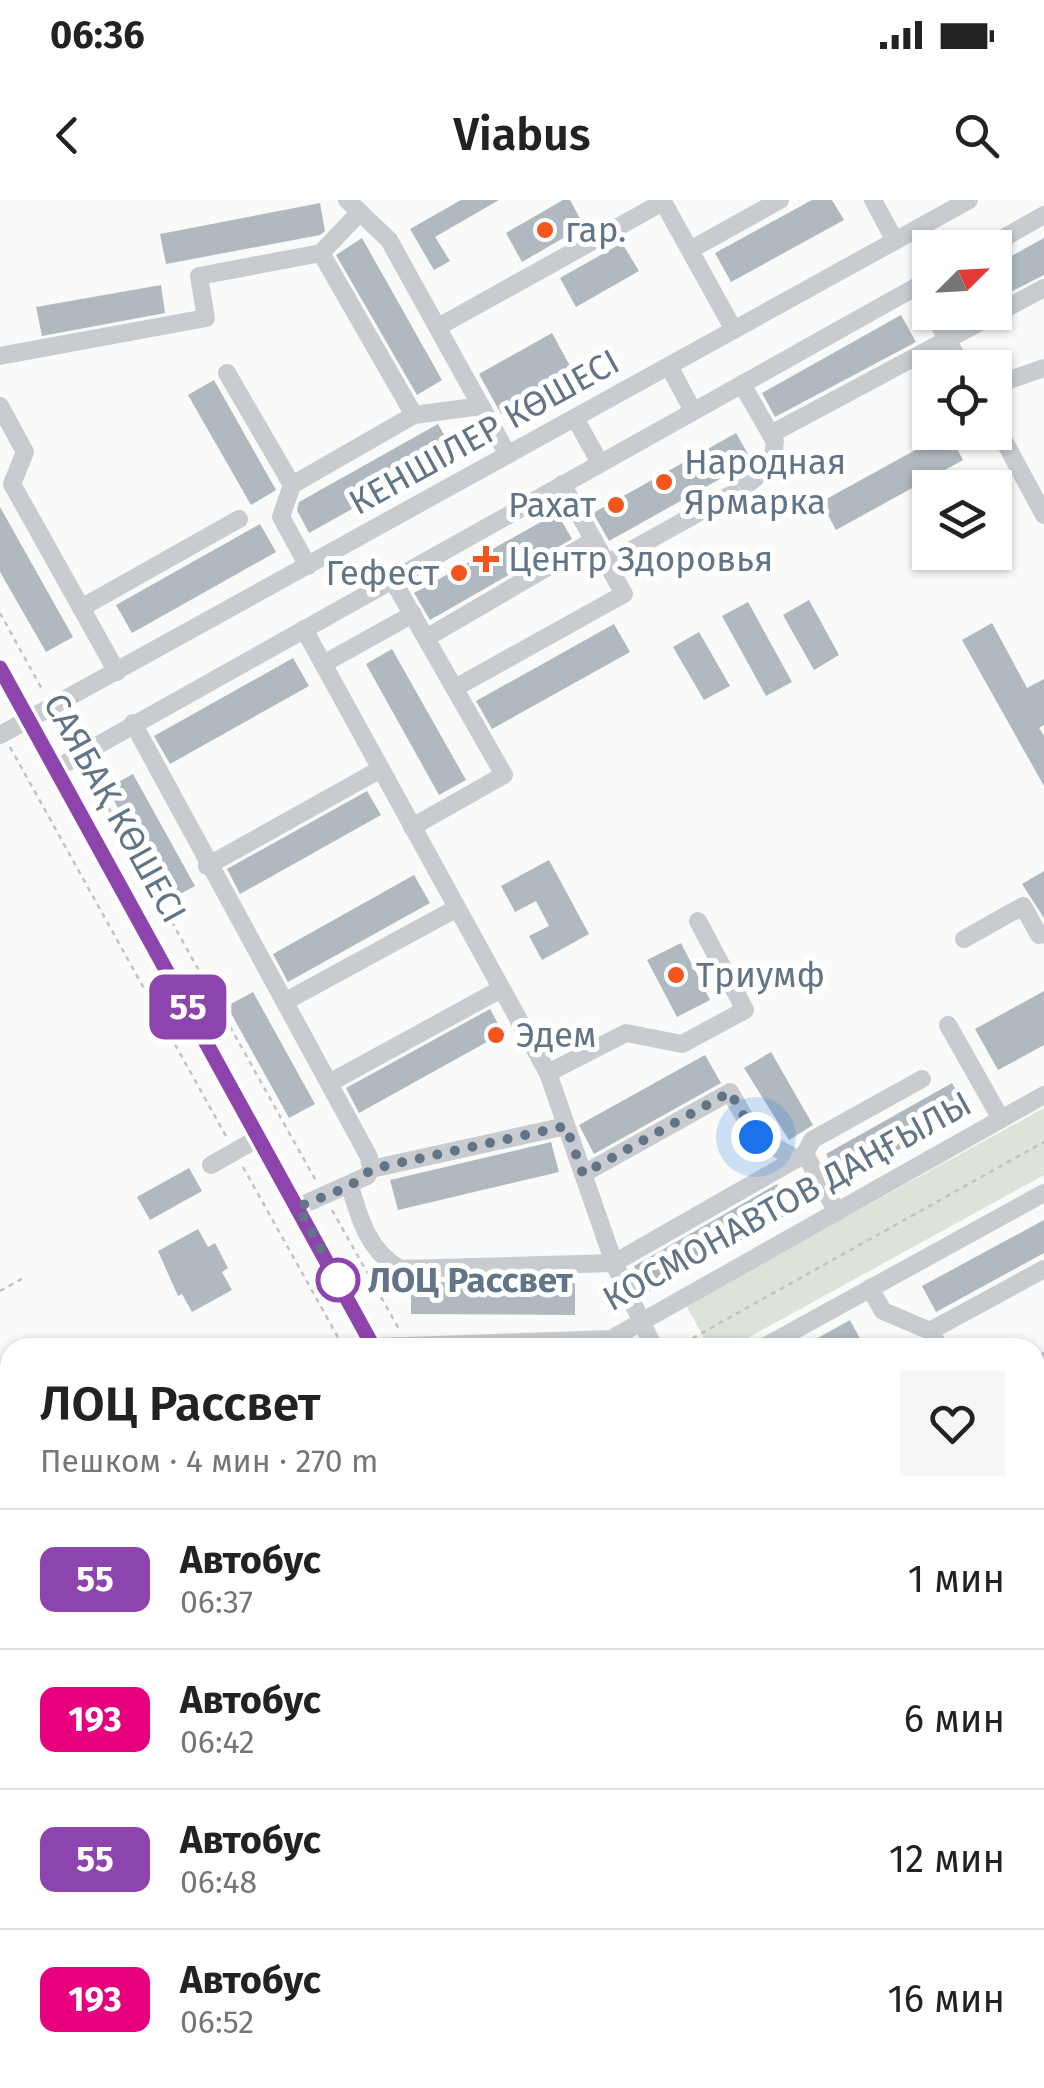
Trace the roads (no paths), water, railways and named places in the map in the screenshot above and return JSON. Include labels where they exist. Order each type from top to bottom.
[{"type":"street","points":[[690,250],[780,200]]},
{"type":"street","points":[[873,200],[896,241]]},
{"type":"street","name":"КЕНШІЛЕР КӨШЕСІ","points":[[1,734],[969,200]]},
{"type":"street","points":[[438,327],[662,201],[734,330]]},
{"type":"street","points":[[0,356],[206,318],[199,276],[321,252],[354,206],[389,240],[508,456]]},
{"type":"street","points":[[1012,233],[1044,215]]},
{"type":"street","points":[[321,252],[414,415]]},
{"type":"street","points":[[771,434],[1044,288]]},
{"type":"street","points":[[56,768],[912,290]]},
{"type":"street","points":[[942,330],[953,350]]},
{"type":"street","points":[[668,366],[693,411]]},
{"type":"street","points":[[1012,380],[1044,368]]},
{"type":"street","points":[[227,373],[292,485]]},
{"type":"street","points":[[608,563],[761,476],[776,456],[771,434],[742,384]]},
{"type":"street","points":[[0,406],[25,452],[12,484],[117,672]]},
{"type":"street","points":[[308,566],[281,516],[292,485],[414,415],[481,406]]},
{"type":"street","points":[[575,418],[600,463]]},
{"type":"street","points":[[1009,450],[1044,516]]},
{"type":"street","points":[[455,688],[624,594],[562,484]]},
{"type":"street","points":[[81,608],[239,519]]},
{"type":"street","points":[[426,638],[594,540]]},
{"type":"street","points":[[392,580],[504,775],[412,826]]},
{"type":"street","points":[[323,664],[413,614]]},
{"type":"street","points":[[304,629],[548,1073],[614,1263],[649,1338]]},
{"type":"street","name":"САЯБАҚ КӨШЕСІ","points":[[0,668],[369,1338]]},
{"type":"street","points":[[133,724],[330,1082],[372,1169]]},
{"type":"street","points":[[208,866],[381,769]]},
{"type":"street","points":[[964,939],[1023,906],[1039,935],[1044,934]]},
{"type":"street","points":[[286,1001],[457,908]]},
{"type":"street","points":[[548,1073],[626,1033],[682,1044],[745,1010],[698,921]]},
{"type":"street","points":[[330,1082],[502,989]]},
{"type":"street","points":[[948,1025],[1000,1119]]},
{"type":"street","points":[[350,1186],[370,1241],[382,1258],[400,1269],[614,1263],[801,1157],[812,1140],[922,1078]]},
{"type":"street","points":[[583,1174],[730,1092],[756,1137],[801,1157],[837,1212]]},
{"type":"street","name":"КОСМОНАВТОВ ДАҢҒЫЛЫ","points":[[613,1338],[1044,1095]]},
{"type":"street","points":[[298,1207],[350,1186],[372,1169],[566,1126]]},
{"type":"street","points":[[212,1165],[260,1137]]},
{"type":"street","points":[[780,1338],[1044,1193]]},
{"type":"street","points":[[937,1338],[1044,1269]]},
{"type":"street","points":[[870,1288],[883,1311],[933,1338]]},
{"type":"place","name":"гар.","points":[[545,230]]},
{"type":"place","name":"Народная Ярмарка","points":[[664,482]]},
{"type":"place","name":"Рахат","points":[[616,505]]},
{"type":"place","name":"Центр Здоровья","points":[[486,559]]},
{"type":"place","name":"Гефест","points":[[459,573]]},
{"type":"place","name":"Триумф","points":[[676,975]]},
{"type":"place","name":"Эдем","points":[[496,1035]]},
{"type":"place","name":"ЛОЦ Рассвет","points":[[338,1280]]}]
